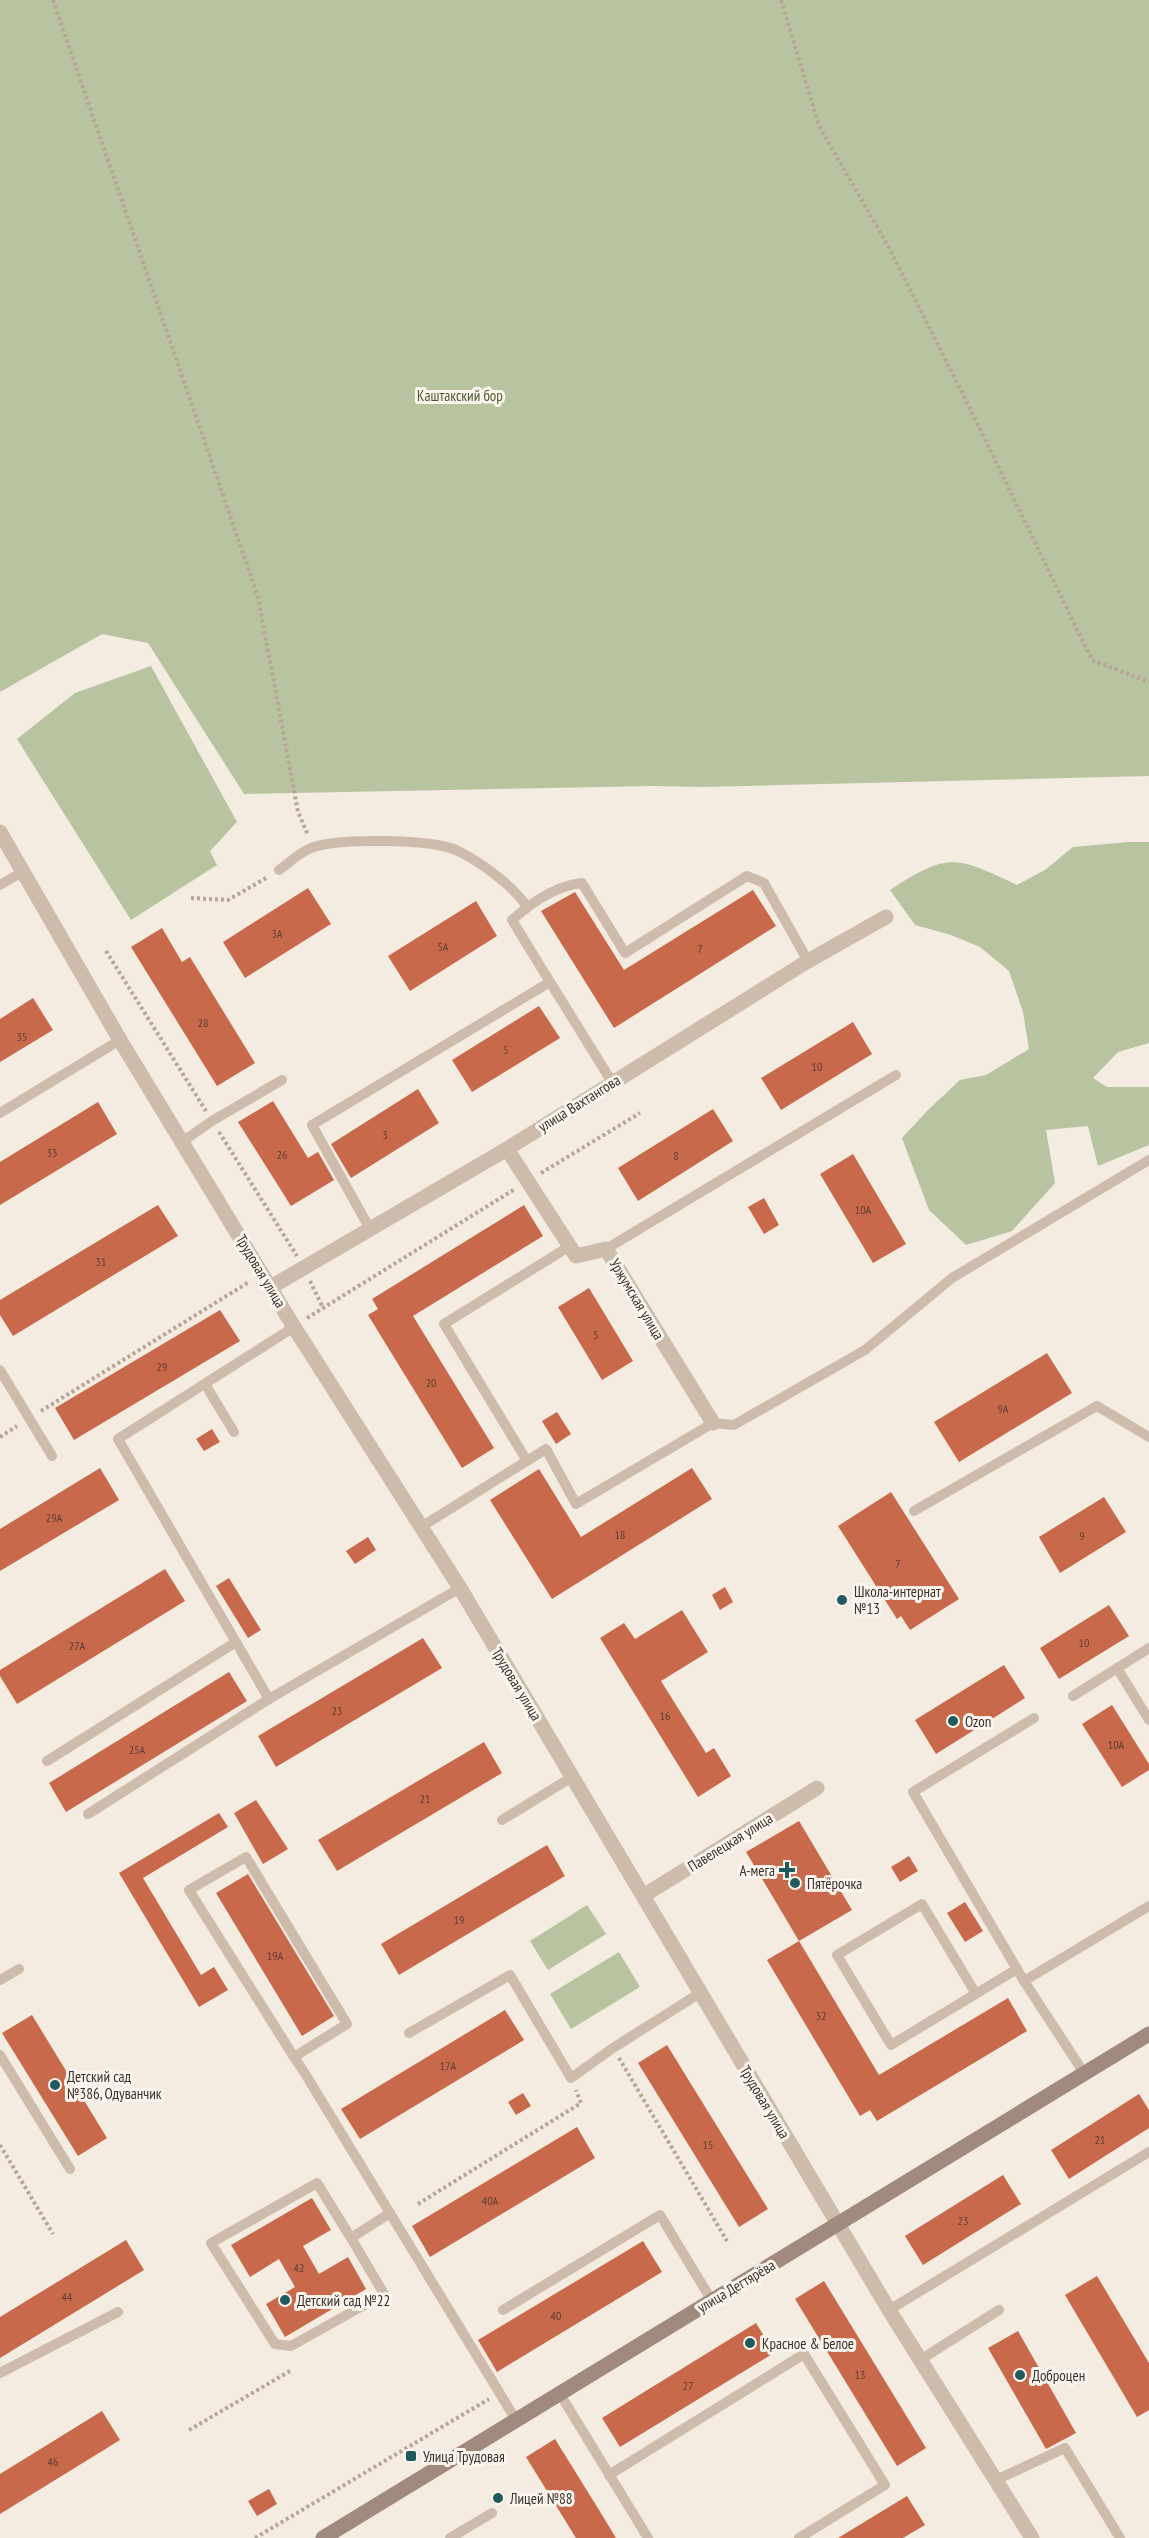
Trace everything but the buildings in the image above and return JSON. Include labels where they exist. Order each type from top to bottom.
[{"type":"street","name":"Трудовая улица","points":[[0,832],[120,1040],[294,1327],[460,1588],[837,2224],[1032,2538]]},
{"type":"street","name":"улица Вахтангова","points":[[271,1287],[507,1149],[808,961],[886,917]]},
{"type":"street","points":[[507,1149],[570,1246]]},
{"type":"street","name":"Уржумская улица","points":[[570,1246],[576,1256],[606,1249],[712,1423]]},
{"type":"street","name":"Павелецкая улица","points":[[643,1896],[817,1788]]},
{"type":"street","name":"улица Дегтярёва","points":[[323,2538],[1149,2034]]},
{"type":"lane","points":[[279,870],[312,847],[366,841],[425,843],[455,850],[481,865],[520,896],[527,907]]},
{"type":"lane","points":[[0,885],[24,871]]},
{"type":"lane","points":[[612,1083],[512,920],[527,907],[564,885],[582,884],[625,953],[747,876],[764,883],[808,961]]},
{"type":"lane","points":[[370,1229],[312,1125],[550,982]]},
{"type":"lane","points":[[0,1113],[120,1040]]},
{"type":"lane","points":[[606,1249],[896,1075]]},
{"type":"lane","points":[[182,1142],[212,1121],[282,1080]]},
{"type":"lane","points":[[421,1527],[546,1449],[576,1504],[712,1423],[734,1425],[865,1350],[952,1278],[1149,1160]]},
{"type":"lane","points":[[526,1461],[444,1324],[570,1246]]},
{"type":"lane","points":[[269,1699],[118,1439],[294,1327]]},
{"type":"lane","points":[[0,1370],[52,1456]]},
{"type":"lane","points":[[205,1384],[234,1432]]},
{"type":"lane","points":[[914,1511],[1097,1406],[1149,1437]]},
{"type":"lane","points":[[88,1814],[269,1699],[460,1588]]},
{"type":"lane","points":[[47,1761],[236,1642]]},
{"type":"lane","points":[[1073,1696],[1149,1648]]},
{"type":"lane","points":[[1117,1668],[1149,1720]]},
{"type":"lane","points":[[1034,1718],[913,1792],[1024,1981],[1084,2073]]},
{"type":"lane","points":[[502,1820],[572,1777]]},
{"type":"lane","points":[[294,2057],[347,2024],[246,1857],[189,1890],[516,2420]]},
{"type":"lane","points":[[976,1994],[922,1904],[837,1955],[891,2045],[976,1994],[1017,1969]]},
{"type":"lane","points":[[1024,1981],[1149,1906]]},
{"type":"lane","points":[[0,1980],[19,1969]]},
{"type":"lane","points":[[409,2033],[510,1975],[571,2078],[613,2048],[700,1993]]},
{"type":"lane","points":[[0,2055],[70,2169]]},
{"type":"lane","points":[[889,2310],[1149,2152]]},
{"type":"lane","points":[[317,2182],[351,2238],[384,2294],[291,2346],[275,2344],[211,2242],[317,2182]]},
{"type":"lane","points":[[351,2238],[390,2213]]},
{"type":"lane","points":[[503,2310],[660,2215],[712,2301]]},
{"type":"lane","points":[[920,2360],[999,2310]]},
{"type":"lane","points":[[0,2373],[118,2312]]},
{"type":"lane","points":[[609,2475],[804,2354],[885,2485],[799,2538]]},
{"type":"lane","points":[[560,2394],[648,2538]]},
{"type":"lane","points":[[996,2480],[1065,2448],[1120,2538]]},
{"type":"lane","points":[[450,2538],[492,2513]]},
{"type":"path","points":[[52,0],[258,597],[298,813],[312,847]]},
{"type":"path","points":[[781,0],[819,126],[887,244],[965,398],[1092,660],[1149,682]]},
{"type":"path","points":[[190,898],[228,900],[279,870]]},
{"type":"path","points":[[294,1327],[639,1113]]},
{"type":"path","points":[[0,1437],[262,1274]]},
{"type":"path","points":[[613,2048],[727,2241]]},
{"type":"path","points":[[418,2204],[581,2103],[571,2078]]},
{"type":"path","points":[[0,2145],[53,2234]]},
{"type":"path","points":[[189,2430],[290,2371]]},
{"type":"path","points":[[255,2538],[500,2393]]},
{"type":"green space","name":"Каштакский бор","points":[[0,0],[1149,0],[1149,776],[704,787],[244,794],[148,643],[102,634],[0,692]]},
{"type":"green space","points":[[151,666],[237,822],[210,851],[217,865],[131,920],[17,739],[75,693]]},
{"type":"green space","points":[[1149,842],[1149,1043],[1118,1052],[1093,1078],[1107,1087],[1149,1087],[1149,1145],[1098,1166],[1088,1126],[1046,1130],[1055,1183],[1012,1231],[966,1245],[929,1210],[902,1138],[960,1080],[986,1075],[1029,1049],[1023,1012],[1009,971],[980,947],[951,935],[915,925],[890,890],[926,869],[952,862],[979,868],[1017,885],[1045,870],[1073,847]]},
{"type":"green space","points":[[587,1905],[606,1934],[548,1970],[530,1941]]},
{"type":"green space","points":[[619,1952],[640,1987],[571,2029],[550,1994]]},
{"type":"place","name":"Школа-интернат №13","points":[[842,1600]]},
{"type":"place","name":"Ozon","points":[[953,1721]]},
{"type":"place","name":"А-мега","points":[[787,1870]]},
{"type":"place","name":"Пятёрочка","points":[[795,1883]]},
{"type":"place","name":"Детский сад №386, Одуванчик","points":[[55,2085]]},
{"type":"place","name":"Детский сад №22","points":[[285,2300]]},
{"type":"place","name":"Красное & Белое","points":[[750,2343]]},
{"type":"place","name":"Доброцен","points":[[1020,2375]]},
{"type":"place","name":"Улица Трудовая","points":[[411,2456]]},
{"type":"place","name":"Лицей №88","points":[[498,2498]]}]
